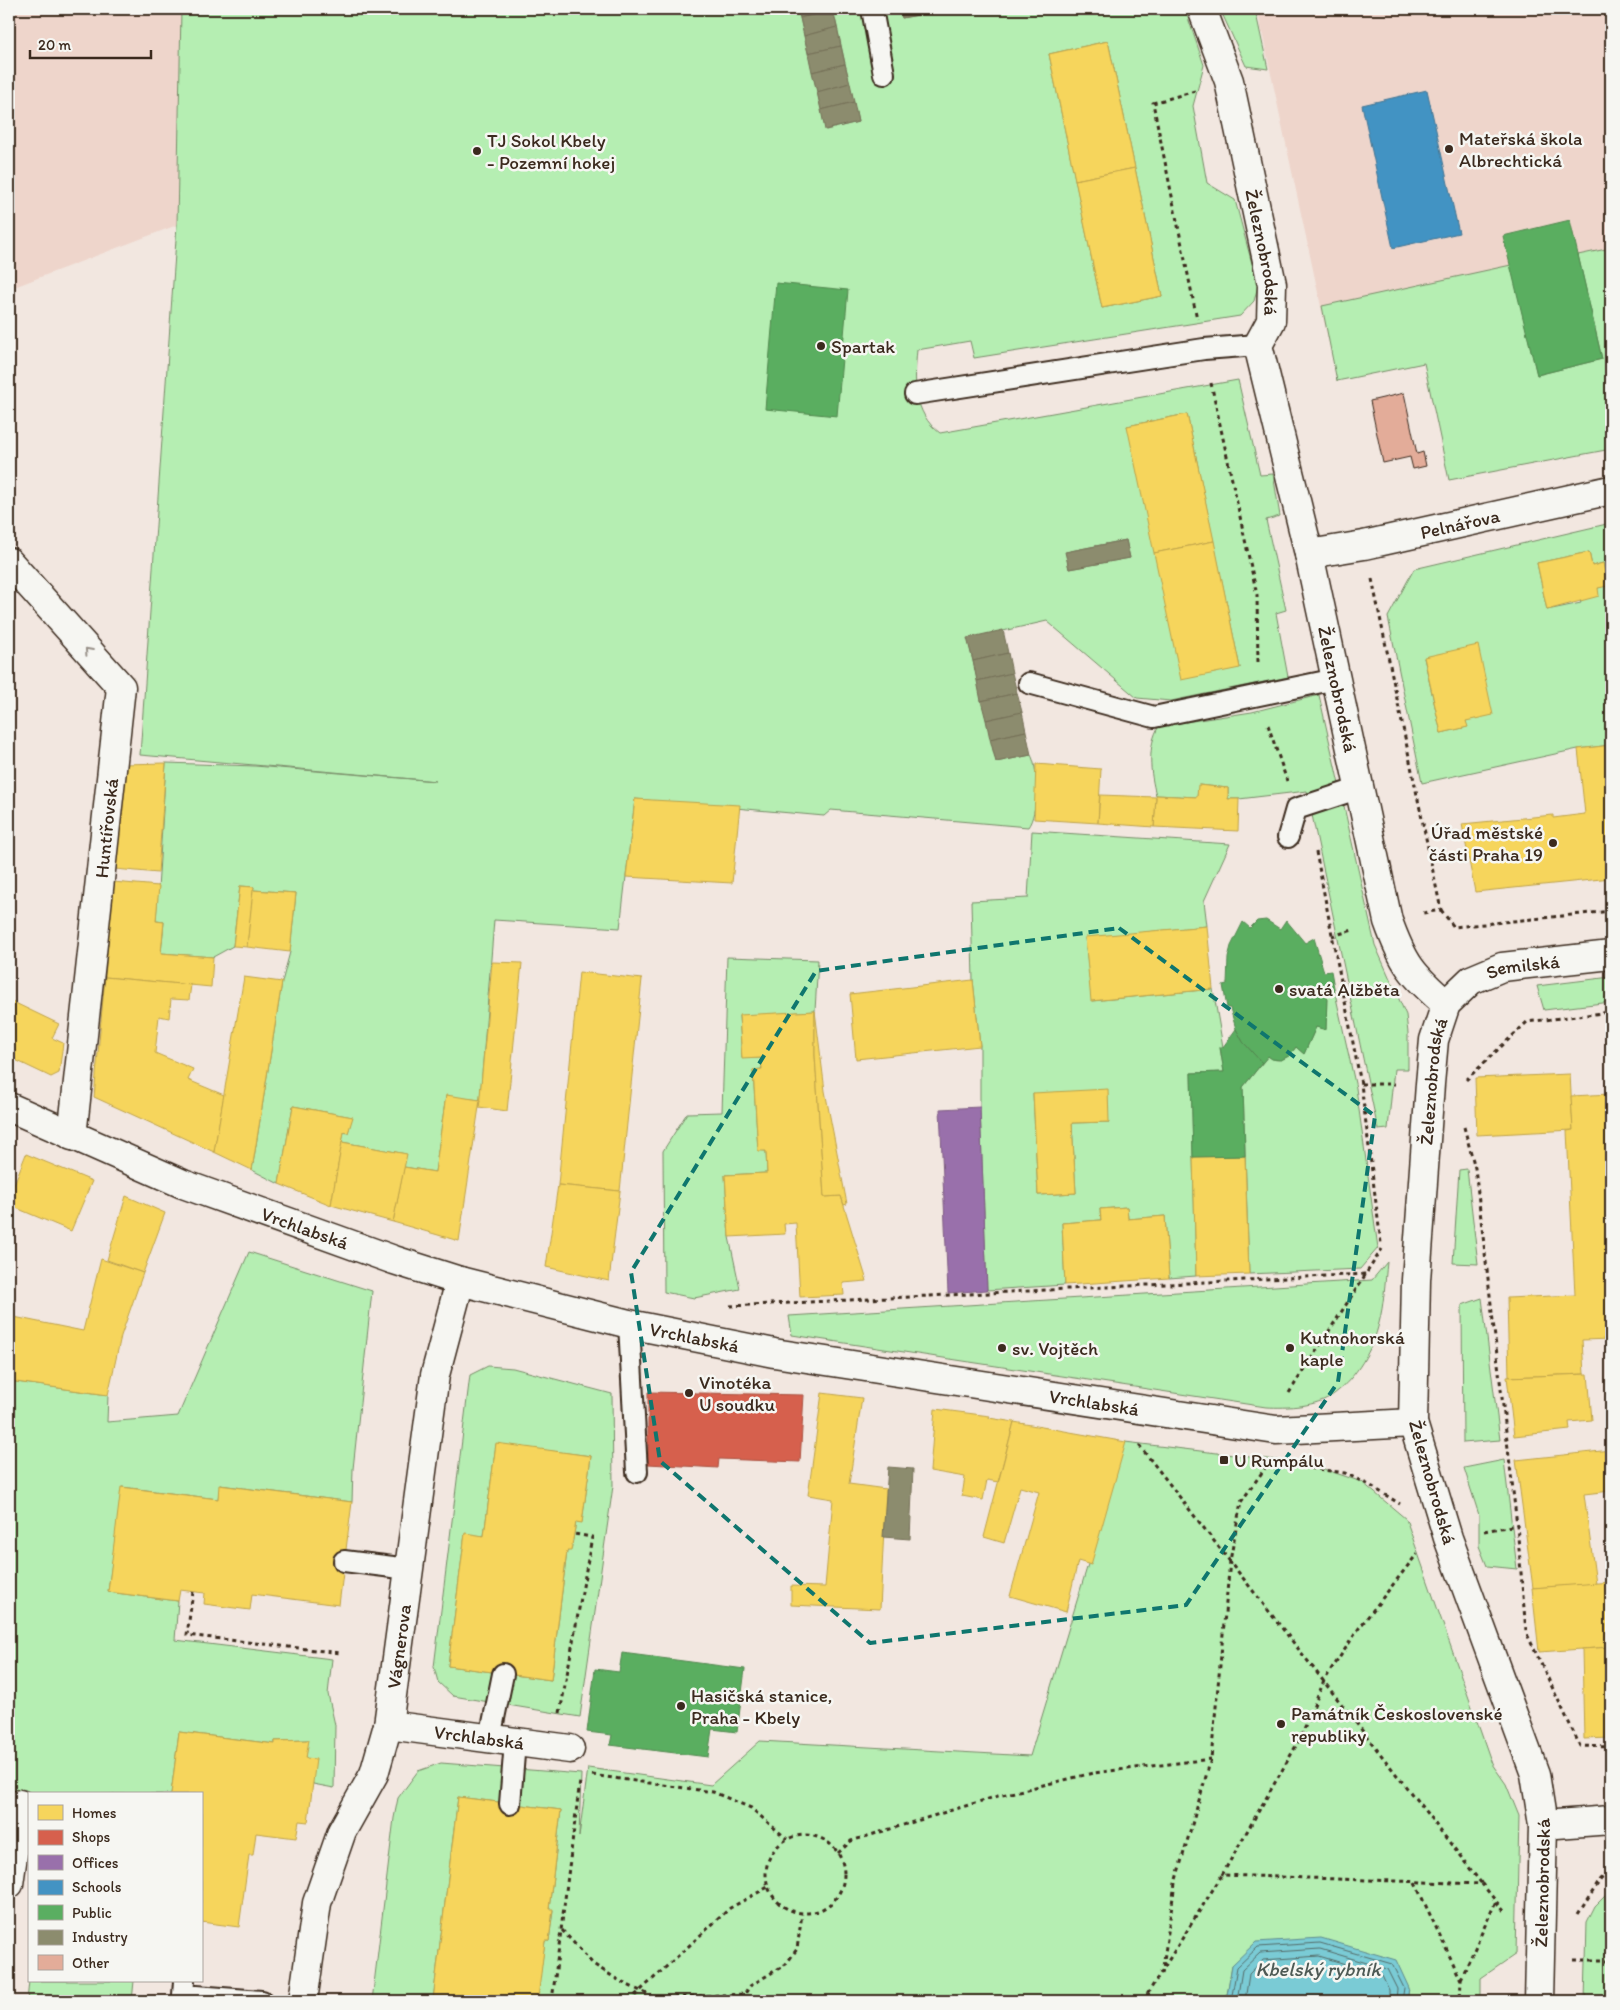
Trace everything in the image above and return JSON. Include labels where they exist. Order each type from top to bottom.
[{"type":"street","name":"Železnobrodská","points":[[1202,9],[1229,81],[1272,284],[1271,321],[1258,345],[1309,554],[1388,921],[1400,953],[1420,981],[1446,1004],[1434,1040],[1430,1084],[1416,1280],[1413,1423],[1448,1538],[1535,1774],[1543,1825],[1539,2001]]},
{"type":"street","name":"Pelnářova","points":[[1309,554],[1364,545],[1611,490]]},
{"type":"street","name":"Huntířovská","points":[[9,562],[121,687],[72,1136]]},
{"type":"street","name":"Semilská","points":[[1446,1004],[1471,980],[1502,967],[1611,955]]},
{"type":"street","name":"Vrchlabská","points":[[9,1107],[183,1184],[394,1260],[460,1281],[629,1324],[774,1353],[1276,1430],[1413,1423]]},
{"type":"street","name":"Vágnerova","points":[[303,2001],[318,1903],[342,1832],[374,1774],[388,1725],[435,1375],[460,1281]]},
{"type":"street","name":"Vrchlabská","points":[[388,1725],[502,1740],[575,1762]]},
{"type":"street","points":[[9,1884],[20,1804]]},
{"type":"street","points":[[1543,1825],[1611,1820]]},
{"type":"lane","points":[[872,9],[884,74]]},
{"type":"lane","points":[[916,394],[1204,349],[1258,345]]},
{"type":"lane","points":[[1029,683],[1154,717],[1336,679]]},
{"type":"lane","points":[[1288,837],[1296,809],[1360,788]]},
{"type":"lane","points":[[629,1324],[636,1472]]},
{"type":"lane","points":[[344,1561],[409,1568]]},
{"type":"lane","points":[[503,1674],[502,1740],[510,1804]]},
{"type":"lane","points":[[183,1992],[262,2001]]},
{"type":"path","points":[[1198,324],[1153,103],[1229,81]]},
{"type":"path","points":[[1211,383],[1257,595],[1258,694],[1289,786],[1310,818],[1361,1084],[1382,1248],[1286,1397]]},
{"type":"path","points":[[1371,570],[1441,910],[1454,926],[1611,911]]},
{"type":"path","points":[[1416,914],[1441,910]]},
{"type":"path","points":[[1461,1084],[1527,1022],[1611,1012]]},
{"type":"path","points":[[1361,1084],[1397,1084]]},
{"type":"path","points":[[1464,1120],[1475,1168],[1516,1525],[1526,1632],[1580,1746],[1611,1747]]},
{"type":"path","points":[[725,1307],[1366,1274]]},
{"type":"path","points":[[1139,1437],[1138,1444],[1506,1914]]},
{"type":"path","points":[[1162,1974],[1175,1884],[1211,1759],[1230,1561],[1241,1502],[1270,1463],[1271,1456]]},
{"type":"path","points":[[1288,1465],[1345,1473],[1371,1486],[1400,1504],[1405,1510]]},
{"type":"path","points":[[1476,1533],[1516,1525]]},
{"type":"path","points":[[559,1721],[592,1537],[574,1534]]},
{"type":"path","points":[[1143,2001],[1162,1974],[1222,1875],[1300,1739],[1324,1681],[1359,1628],[1420,1551]]},
{"type":"path","points":[[193,1592],[187,1635],[341,1653]]},
{"type":"path","points":[[838,1853],[851,1841],[998,1796],[1093,1773],[1211,1759]]},
{"type":"path","points":[[552,2001],[561,1929],[575,1762]]},
{"type":"path","points":[[590,1775],[713,1792],[751,1808],[787,1839]]},
{"type":"path","points":[[810,1835],[821,1838],[838,1853],[844,1877],[842,1889],[836,1900],[826,1908],[814,1913],[802,1914],[780,1906],[768,1887],[767,1865],[778,1846],[787,1839],[810,1835]]},
{"type":"path","points":[[1574,1922],[1586,1899],[1601,1879],[1611,1872]]},
{"type":"path","points":[[1222,1875],[1482,1884]]},
{"type":"path","points":[[1415,1883],[1461,1980]]},
{"type":"path","points":[[629,2001],[730,1908],[768,1887]]},
{"type":"path","points":[[1460,2001],[1461,1980],[1496,1901]]},
{"type":"path","points":[[745,2001],[750,1986],[786,1964],[797,1949],[802,1914]]},
{"type":"path","points":[[561,1929],[593,1964],[623,1983],[656,1998],[746,1994]]},
{"type":"path","points":[[1566,1960],[1611,1960]]},
{"type":"highlighted area","points":[[1119,928],[1375,1116],[1338,1382],[1186,1605],[870,1643],[660,1461],[631,1272],[816,971]]},
{"type":"shaded area","points":[[9,9],[181,9],[177,225],[9,289]]},
{"type":"shaded area","name":"Mateřská škola Albrechtická","points":[[1257,9],[1611,9],[1611,449],[1449,480],[1424,363],[1337,381]]},
{"type":"green space","points":[[181,9],[710,9],[763,15],[761,9],[798,9],[826,130],[858,122],[833,9],[900,9],[902,18],[949,9],[1185,9],[1204,65],[1193,106],[1207,183],[1235,200],[1258,286],[1254,301],[1240,316],[974,358],[970,341],[917,350],[917,396],[925,416],[940,433],[1238,380],[1260,475],[1273,474],[1280,516],[1266,520],[1286,610],[1276,613],[1288,677],[1171,701],[1137,698],[1047,621],[968,639],[996,762],[1031,755],[1034,762],[1036,781],[1035,802],[1034,812],[1028,827],[831,810],[824,816],[635,799],[620,928],[494,920],[480,1100],[446,1096],[435,1172],[404,1167],[406,1154],[342,1142],[344,1132],[348,1133],[352,1117],[293,1106],[279,1184],[252,1170],[282,982],[290,952],[296,893],[253,890],[254,887],[240,886],[233,946],[213,957],[161,953],[164,922],[156,921],[166,763],[255,766],[436,781],[140,755],[177,225]],"holes":[[[1108,41],[1162,296],[1102,308],[1049,54]],[[1187,414],[1240,668],[1127,426]],[[1126,540],[1130,558],[1069,569],[1066,552]]]},
{"type":"green space","points":[[1220,9],[1255,9],[1268,69],[1246,66]]},
{"type":"green space","points":[[1611,248],[1611,449],[1449,480],[1424,363],[1337,381],[1322,306],[1511,265],[1537,375],[1602,359],[1578,255]]},
{"type":"green space","points":[[1611,523],[1611,745],[1578,749],[1422,783],[1388,617],[1414,569]],"holes":[[[1589,552],[1592,566],[1603,563],[1608,585],[1598,588],[1580,600],[1581,603],[1547,610],[1537,563]],[[1424,658],[1466,721],[1467,727],[1441,733]]]},
{"type":"green space","points":[[1319,695],[1375,945],[1406,1015],[1408,1069],[1394,1069],[1388,1129],[1378,1130],[1307,791],[1228,799],[1228,788],[1199,785],[1197,797],[1156,795],[1152,778],[1151,751],[1159,726],[1252,712]]},
{"type":"green space","points":[[1032,831],[1230,844],[1204,901],[1207,926],[1085,938],[1092,1001],[1213,989],[1223,1047],[1220,1048],[1224,1072],[1191,1073],[1196,1276],[1169,1278],[1165,1216],[1128,1219],[1127,1207],[1100,1209],[1101,1220],[1062,1223],[1065,1285],[987,1290],[980,1107],[980,1046],[973,980],[971,901],[1028,898]],"holes":[[[1033,1093],[1109,1122],[1072,1123],[1076,1193],[1038,1195]]]},
{"type":"green space","points":[[727,957],[818,960],[815,1011],[739,1016],[742,1058],[761,1058],[762,1069],[753,1070],[758,1150],[766,1151],[767,1173],[725,1175],[729,1237],[740,1289],[694,1298],[664,1292],[663,1151],[687,1113],[722,1112]]},
{"type":"green space","points":[[1611,977],[1611,1002],[1544,1010],[1537,986]]},
{"type":"green space","points":[[1335,993],[1356,1088],[1378,1248],[1360,1269],[1249,1274],[1243,1087],[1268,1056],[1276,1060],[1284,1059],[1296,1047],[1304,1054],[1316,1027],[1326,1029],[1327,994]]},
{"type":"green space","points":[[1467,1169],[1478,1264],[1453,1263],[1459,1170]]},
{"type":"green space","points":[[249,1252],[372,1291],[353,1469],[352,1502],[220,1485],[218,1499],[122,1487],[108,1592],[178,1601],[175,1640],[332,1659],[328,1694],[335,1725],[334,1788],[313,1784],[306,1758],[308,1740],[275,1741],[275,1744],[179,1732],[171,1792],[28,1792],[28,1795],[9,1795],[9,1381],[108,1395],[107,1422],[178,1416]]},
{"type":"green space","points":[[1387,1262],[1379,1323],[1368,1353],[1349,1380],[1334,1394],[1319,1402],[1292,1407],[1266,1407],[792,1335],[789,1316],[1372,1280]]},
{"type":"green space","points":[[1482,1298],[1500,1440],[1463,1443],[1462,1305]]},
{"type":"green space","points":[[488,1366],[513,1368],[612,1394],[613,1486],[580,1717],[453,1696],[438,1682],[434,1667],[470,1375]],"holes":[[[496,1444],[591,1456],[582,1522],[576,1522],[571,1550],[567,1551],[551,1680],[448,1666],[465,1534],[484,1536]]]},
{"type":"green space","points":[[1125,1442],[1309,1464],[1362,1482],[1406,1519],[1492,1764],[1506,1784],[1519,1816],[1516,1954],[1481,1978],[1481,2001],[1407,2001],[1409,1988],[1232,1965],[1226,2001],[753,2001],[751,1997],[670,1998],[669,2001],[372,2001],[398,1798],[418,1771],[441,1763],[581,1774],[579,1837],[588,1768],[711,1785],[760,1741],[1030,1756]],"holes":[[[458,1797],[561,1810],[549,1909],[553,1910],[549,1941],[545,1941],[537,1998],[433,2000]]]},
{"type":"green space","points":[[1504,1460],[1517,1569],[1487,1566],[1479,1546],[1479,1515],[1464,1468]]},
{"type":"green space","points":[[1611,1890],[1611,2001],[1585,2001],[1587,1922],[1595,1906]]},
{"type":"green space","points":[[29,1982],[134,1982],[132,2001],[27,2001]]},
{"type":"water","name":"Kbelský rybník","points":[[1321,1938],[1396,1960],[1409,1988],[1407,2001],[1226,2001],[1232,1965],[1256,1942]]},
{"type":"building: Homes","points":[[1108,41],[1135,168],[1075,180],[1049,54]]},
{"type":"building: Homes","points":[[1135,168],[1162,296],[1102,308],[1075,180]]},
{"type":"building: Homes","points":[[1187,414],[1214,541],[1154,553],[1127,426]]},
{"type":"building: Homes","points":[[1214,541],[1240,668],[1181,680],[1154,553]]},
{"type":"building: Homes","points":[[1589,552],[1592,566],[1603,563],[1608,586],[1598,588],[1599,596],[1547,610],[1537,563]]},
{"type":"building: Homes","points":[[1478,645],[1493,715],[1466,721],[1468,727],[1441,733],[1424,657]]},
{"type":"building: Homes","points":[[1611,745],[1611,878],[1475,892],[1462,824],[1553,815],[1553,818],[1585,814],[1578,749]]},
{"type":"building: Homes","points":[[166,763],[158,873],[115,869],[123,764]]},
{"type":"building: Homes","points":[[1036,764],[1101,769],[1098,823],[1034,819]]},
{"type":"building: Homes","points":[[1198,785],[1228,788],[1228,799],[1239,799],[1238,831],[1154,827],[1156,795],[1197,797]]},
{"type":"building: Homes","points":[[1100,795],[1156,797],[1154,827],[1098,823]]},
{"type":"building: Homes","points":[[635,799],[740,805],[732,883],[626,877]]},
{"type":"building: Homes","points":[[113,882],[159,886],[156,921],[164,922],[161,953],[213,957],[211,987],[105,977]]},
{"type":"building: Homes","points":[[240,886],[254,887],[247,947],[233,946]]},
{"type":"building: Homes","points":[[253,890],[296,893],[290,952],[247,947]]},
{"type":"building: Homes","points":[[1207,926],[1213,989],[1091,1001],[1085,937]]},
{"type":"building: Homes","points":[[492,962],[522,963],[507,1111],[479,1107]]},
{"type":"building: Homes","points":[[579,972],[642,979],[620,1191],[558,1185]]},
{"type":"building: Homes","points":[[105,977],[191,985],[189,1000],[171,999],[169,1018],[159,1016],[155,1053],[193,1069],[188,1080],[224,1095],[214,1152],[94,1097]]},
{"type":"building: Homes","points":[[244,977],[282,982],[252,1170],[214,1152]]},
{"type":"building: Homes","points":[[973,980],[980,1046],[856,1059],[850,994]]},
{"type":"building: Homes","points":[[9,1000],[59,1024],[52,1038],[63,1043],[59,1073],[51,1077],[9,1057]]},
{"type":"building: Homes","points":[[815,1011],[815,1055],[824,1197],[841,1196],[867,1281],[843,1283],[844,1295],[800,1297],[796,1223],[784,1224],[785,1234],[729,1237],[725,1175],[767,1173],[766,1151],[758,1151],[753,1070],[762,1069],[761,1058],[742,1059],[739,1015]]},
{"type":"building: Homes","points":[[815,1011],[825,1091],[847,1204],[844,1205],[841,1196],[824,1197],[815,1055]]},
{"type":"building: Homes","points":[[1570,1074],[1573,1130],[1477,1135],[1475,1078]]},
{"type":"building: Homes","points":[[1108,1089],[1109,1122],[1072,1123],[1076,1193],[1038,1195],[1033,1093]]},
{"type":"building: Homes","points":[[1611,1094],[1611,1339],[1582,1340],[1584,1374],[1509,1377],[1507,1298],[1575,1295],[1567,1131],[1573,1130],[1571,1096]]},
{"type":"building: Homes","points":[[446,1095],[480,1100],[459,1241],[393,1222],[404,1167],[435,1172]]},
{"type":"building: Homes","points":[[293,1106],[353,1117],[348,1133],[344,1132],[331,1205],[279,1184]]},
{"type":"building: Homes","points":[[342,1142],[407,1154],[393,1222],[331,1205]]},
{"type":"building: Homes","points":[[26,1154],[92,1181],[71,1231],[9,1205],[9,1197]]},
{"type":"building: Homes","points":[[1245,1156],[1249,1274],[1196,1276],[1193,1157]]},
{"type":"building: Homes","points":[[558,1185],[620,1191],[609,1281],[546,1267]]},
{"type":"building: Homes","points":[[126,1196],[165,1213],[143,1273],[107,1260]]},
{"type":"building: Homes","points":[[1127,1207],[1128,1219],[1165,1216],[1169,1278],[1065,1285],[1062,1223],[1101,1220],[1100,1209]]},
{"type":"building: Homes","points":[[101,1259],[143,1273],[121,1336],[108,1395],[9,1381],[9,1316],[83,1331]]},
{"type":"building: Homes","points":[[1588,1374],[1592,1420],[1569,1422],[1570,1430],[1514,1436],[1507,1377]]},
{"type":"building: Homes","points":[[822,1393],[862,1398],[849,1484],[886,1489],[880,1609],[791,1605],[791,1586],[825,1587],[833,1499],[808,1495]]},
{"type":"building: Homes","points":[[935,1409],[990,1416],[989,1418],[1014,1422],[998,1482],[987,1480],[983,1500],[962,1496],[965,1477],[930,1471]]},
{"type":"building: Homes","points":[[1014,1422],[1126,1442],[1091,1565],[1078,1561],[1066,1612],[1010,1596],[1039,1492],[1020,1487],[1004,1543],[984,1537]]},
{"type":"building: Homes","points":[[496,1443],[591,1456],[582,1523],[576,1522],[571,1551],[567,1551],[551,1680],[448,1666],[465,1533],[484,1536]]},
{"type":"building: Homes","points":[[1611,1450],[1611,1491],[1584,1494],[1596,1584],[1533,1588],[1516,1460]]},
{"type":"building: Homes","points":[[219,1485],[352,1502],[339,1605],[252,1594],[250,1610],[204,1604],[205,1593],[180,1590],[178,1601],[108,1592],[121,1487],[218,1499]]},
{"type":"building: Homes","points":[[1611,1582],[1611,1647],[1539,1652],[1532,1588]]},
{"type":"building: Homes","points":[[1611,1647],[1611,1738],[1584,1739],[1582,1649]]},
{"type":"building: Homes","points":[[179,1732],[275,1744],[275,1741],[309,1740],[306,1758],[316,1759],[308,1822],[299,1821],[296,1838],[256,1833],[253,1855],[249,1855],[239,1927],[202,1922],[202,1792],[171,1792]]},
{"type":"building: Homes","points":[[458,1797],[561,1810],[549,1909],[553,1909],[549,1941],[545,1941],[538,1998],[433,2000]]},
{"type":"building: Shops","points":[[648,1392],[804,1395],[800,1462],[719,1459],[718,1468],[648,1464]]},
{"type":"building: Offices","points":[[980,1107],[987,1290],[948,1293],[940,1109]]},
{"type":"building: Schools","points":[[1427,90],[1459,233],[1393,248],[1362,105]]},
{"type":"building: Public","points":[[1570,220],[1602,359],[1537,375],[1503,236]]},
{"type":"building: Public","points":[[776,283],[848,290],[837,416],[765,409]]},
{"type":"building: Public","name":"svatá Alžběta","points":[[1266,920],[1280,929],[1286,920],[1305,943],[1314,938],[1324,972],[1331,971],[1335,993],[1327,994],[1326,1030],[1316,1027],[1304,1054],[1296,1047],[1289,1056],[1281,1060],[1272,1059],[1268,1056],[1262,1063],[1243,1042],[1236,1029],[1230,1008],[1227,1008],[1223,985],[1227,984],[1228,958],[1231,946],[1243,922],[1250,928],[1257,921]]},
{"type":"building: Public","points":[[1236,1029],[1243,1042],[1262,1063],[1243,1087],[1245,1156],[1193,1157],[1191,1073],[1224,1072],[1220,1047],[1223,1047]]},
{"type":"building: Public","points":[[622,1653],[745,1669],[737,1732],[712,1729],[708,1757],[610,1745],[612,1735],[587,1732],[595,1669],[619,1672]]},
{"type":"building: Industry","points":[[798,9],[833,9],[833,10],[800,18]]},
{"type":"building: Industry","points":[[900,9],[934,9],[934,12],[902,18]]},
{"type":"building: Industry","points":[[833,10],[837,27],[804,36],[800,18]]},
{"type":"building: Industry","points":[[837,27],[841,46],[808,53],[804,36]]},
{"type":"building: Industry","points":[[841,46],[845,64],[812,72],[808,53]]},
{"type":"building: Industry","points":[[845,64],[850,83],[817,92],[812,72]]},
{"type":"building: Industry","points":[[850,83],[854,102],[821,110],[817,92]]},
{"type":"building: Industry","points":[[854,102],[858,122],[825,130],[821,110]]},
{"type":"building: Industry","points":[[1126,540],[1130,558],[1069,569],[1065,552]]},
{"type":"building: Industry","points":[[1003,630],[1008,653],[973,661],[967,638]]},
{"type":"building: Industry","points":[[1008,653],[1012,673],[977,681],[973,661]]},
{"type":"building: Industry","points":[[1012,673],[1017,693],[981,701],[977,681]]},
{"type":"building: Industry","points":[[1017,693],[1022,712],[986,720],[981,701]]},
{"type":"building: Industry","points":[[1022,712],[1026,731],[990,739],[986,720]]},
{"type":"building: Industry","points":[[1026,731],[1031,755],[996,762],[990,739]]},
{"type":"building: Industry","points":[[888,1467],[913,1469],[910,1539],[883,1537]]},
{"type":"building: Other","points":[[1404,393],[1417,454],[1423,452],[1426,466],[1413,469],[1410,457],[1383,463],[1370,401]]},
{"type":"place","name":"Mateřská škola Albrechtická","points":[[1449,149]]},
{"type":"place","name":"TJ Sokol Kbely - Pozemní hokej","points":[[477,151]]},
{"type":"place","name":"Spartak","points":[[821,346]]},
{"type":"place","name":"Úřad městské části Praha 19","points":[[1553,843]]},
{"type":"place","name":"svatá Alžběta","points":[[1279,989]]},
{"type":"place","name":"sv. Vojtěch","points":[[1002,1348]]},
{"type":"place","name":"Kutnohorská kaple","points":[[1290,1348]]},
{"type":"place","name":"Vinotéka U soudku","points":[[689,1393]]},
{"type":"place","name":"U Rumpálu","points":[[1224,1460]]},
{"type":"place","name":"Hasičská stanice, Praha - Kbely","points":[[681,1706]]},
{"type":"place","name":"Památník Československé republiky","points":[[1281,1724]]}]
